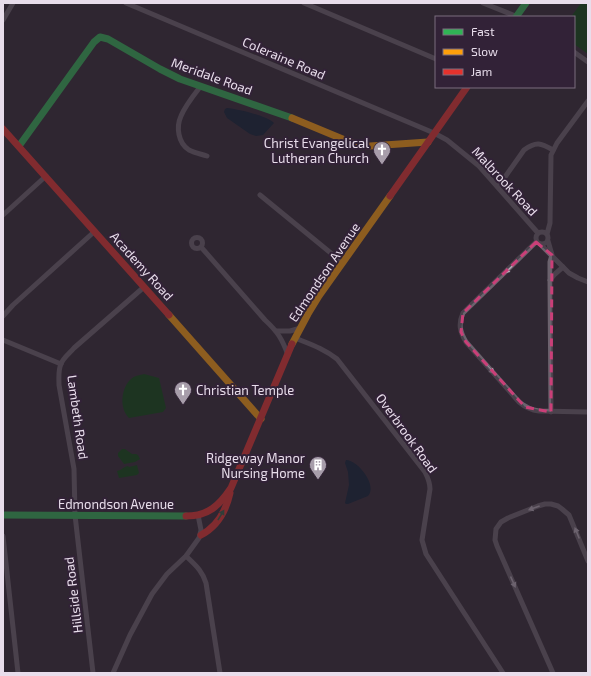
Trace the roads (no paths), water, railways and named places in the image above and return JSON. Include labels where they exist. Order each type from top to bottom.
[{"type":"main road","points":[[518,16],[526,3]]},
{"type":"main road","name":"Meridale Road","points":[[19,146],[94,42],[100,37],[108,38],[171,75],[278,113],[357,145],[370,146],[428,142]]},
{"type":"main road","name":"Edmondson Avenue","points":[[3,515],[198,515],[204,514],[216,507],[231,488],[288,355],[319,296],[466,88]]},
{"type":"main road","name":"Academy Road","points":[[3,129],[261,419]]},
{"type":"main road","points":[[200,535],[215,526],[223,514],[228,502],[231,488]]},
{"type":"street","points":[[3,20],[13,3]]},
{"type":"street","name":"Coleraine Road","points":[[126,3],[434,133]]},
{"type":"street","points":[[304,3],[435,59]]},
{"type":"street","points":[[483,3],[515,16]]},
{"type":"street","points":[[575,53],[588,62]]},
{"type":"street","points":[[200,86],[181,115],[178,134],[184,146],[189,150],[196,154],[207,156]]},
{"type":"street","points":[[551,412],[550,262],[552,255],[547,234],[550,223],[550,162],[551,155],[557,143],[588,102]]},
{"type":"street","name":"Malbrook Road","points":[[434,133],[447,140],[479,166],[538,233]]},
{"type":"street","points":[[498,187],[524,150],[528,147],[543,144],[553,150]]},
{"type":"street","points":[[3,215],[46,176]]},
{"type":"street","points":[[260,195],[343,263]]},
{"type":"street","points":[[3,316],[13,305],[95,231]]},
{"type":"street","points":[[547,234],[541,232],[538,233],[536,237],[538,243],[569,273],[588,282]]},
{"type":"street","points":[[538,243],[545,244],[548,241]]},
{"type":"street","points":[[538,243],[463,313],[460,320],[461,332],[466,342],[525,407],[531,410],[551,412],[588,412]]},
{"type":"street","points":[[201,247],[276,331],[281,338],[288,355]]},
{"type":"street","points":[[550,280],[563,267]]},
{"type":"street","name":"Lambeth Road","points":[[75,515],[74,469],[59,384],[61,364],[74,348],[144,286]]},
{"type":"street","points":[[276,331],[290,331],[301,328]]},
{"type":"street","name":"Overbrook Road","points":[[296,338],[332,354],[337,359],[429,478],[430,490],[422,540],[426,554],[503,673]]},
{"type":"street","points":[[3,340],[61,364]]},
{"type":"street","points":[[553,673],[497,546],[496,529],[508,518],[538,506],[545,504],[558,506],[569,515],[588,561]]},
{"type":"street","name":"Hillside Road","points":[[75,515],[93,673]]},
{"type":"street","points":[[113,673],[130,635],[152,594],[167,574],[186,556],[199,538],[201,530],[198,515]]},
{"type":"street","points":[[3,536],[18,673]]},
{"type":"street","points":[[186,556],[204,576],[220,673]]},
{"type":"water","points":[[227,108],[259,115],[274,123],[263,135],[256,136],[250,134],[227,118],[224,112]]},
{"type":"water","points":[[346,460],[356,464],[361,469],[369,480],[370,486],[368,496],[348,504],[345,503],[349,485],[348,472],[345,463]]},
{"type":"place","name":"Christ Evangelical Lutheran Church","points":[[382,165]]},
{"type":"place","name":"Christian Temple","points":[[183,405]]},
{"type":"place","name":"Ridgeway Manor Nursing Home","points":[[318,480]]}]
